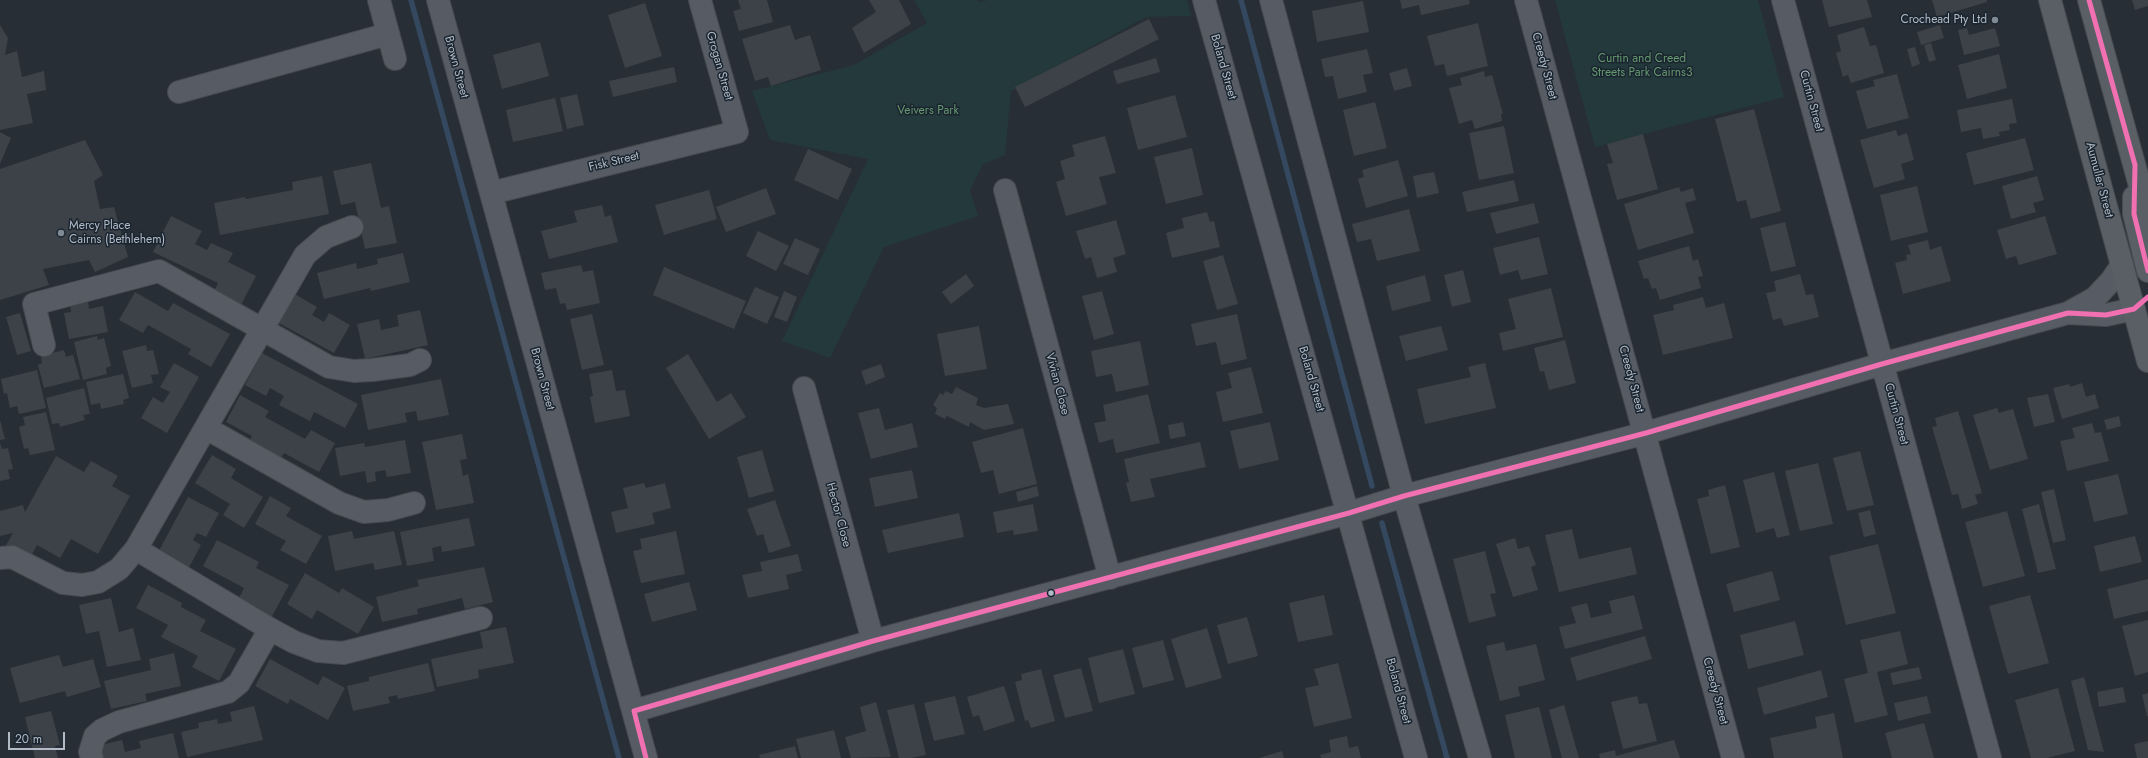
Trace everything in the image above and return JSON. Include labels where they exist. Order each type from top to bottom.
[{"type":"main road","name":"Aumuller Street","points":[[2050,0],[2122,265],[2141,303],[2148,361]]},
{"type":"main road","points":[[2089,0],[2148,215]]},
{"type":"main road","points":[[2135,165],[2134,214],[2148,271]]},
{"type":"street","points":[[379,0],[395,59]]},
{"type":"street","name":"Brown Street","points":[[438,0],[646,758]]},
{"type":"street","name":"Grogan Street","points":[[700,0],[737,132]]},
{"type":"street","name":"Boland Street","points":[[1204,0],[1349,513],[1416,758]]},
{"type":"street","points":[[1271,0],[1404,496],[1480,758]]},
{"type":"street","name":"Creedy Street","points":[[1526,0],[1646,433],[1733,758]]},
{"type":"street","name":"Curtin Street","points":[[1783,0],[1990,758]]},
{"type":"street","points":[[179,92],[388,34]]},
{"type":"street","name":"Fisk Street","points":[[491,193],[737,132]]},
{"type":"street","name":"Vivian Close","points":[[1005,190],[1110,578]]},
{"type":"street","points":[[0,558],[12,558],[63,583],[82,585],[98,582],[119,569],[136,549],[304,255],[326,237],[352,227]]},
{"type":"street","points":[[634,712],[873,641],[1349,513],[1404,496],[1646,433],[1882,364],[2068,313],[2095,298],[2111,281],[2122,265]]},
{"type":"street","points":[[44,345],[34,304],[159,271],[329,367],[354,371],[372,370],[410,365],[420,360]]},
{"type":"street","points":[[2068,313],[2106,315],[2141,303]]},
{"type":"street","name":"Hector Close","points":[[804,388],[873,641]]},
{"type":"street","points":[[206,428],[339,503],[364,512],[388,510],[414,503]]},
{"type":"street","points":[[136,549],[270,629],[294,642],[318,651],[343,653],[481,618]]},
{"type":"street","points":[[92,758],[90,752],[95,736],[102,730],[119,722],[228,692],[239,682],[270,629]]},
{"type":"green space","name":"Veivers Park","points":[[914,0],[977,0],[979,2],[988,0],[1187,0],[1191,16],[1146,17],[1011,91],[1005,155],[983,164],[970,190],[978,216],[884,247],[830,358],[782,341],[868,159],[770,140],[752,91],[854,65],[927,23]]},
{"type":"green space","name":"Curtin and Creed Streets Park Cairns3","points":[[1555,0],[1758,0],[1784,97],[1595,147]]},
{"type":"building","points":[[738,0],[767,0],[773,22],[739,31],[733,11],[741,9]]},
{"type":"building","points":[[869,0],[899,0],[911,24],[864,53],[852,28],[876,12]]},
{"type":"building","points":[[1400,0],[1469,0],[1470,4],[1421,15],[1419,5],[1402,9]]},
{"type":"building","points":[[1822,0],[1867,0],[1872,17],[1829,27]]},
{"type":"building","points":[[1932,0],[1987,0],[1987,2],[1937,17]]},
{"type":"building","points":[[2132,0],[2148,0],[2148,6],[2135,10]]},
{"type":"building","points":[[1363,1],[1369,32],[1317,42],[1312,11]]},
{"type":"building","points":[[645,3],[662,56],[625,68],[608,15]]},
{"type":"building","points":[[1149,19],[1159,39],[1025,107],[1015,87]]},
{"type":"building","points":[[1478,23],[1488,66],[1447,76],[1444,64],[1435,66],[1427,36]]},
{"type":"building","points":[[0,25],[8,38],[5,55],[17,51],[22,77],[44,71],[46,90],[27,94],[33,123],[0,130]]},
{"type":"building","points":[[790,25],[795,40],[810,35],[821,70],[771,86],[768,77],[755,81],[742,39]]},
{"type":"building","points":[[1940,25],[1944,38],[1921,45],[1917,32]]},
{"type":"building","points":[[1864,27],[1870,46],[1876,45],[1884,73],[1851,83],[1848,75],[1843,77],[1836,53],[1841,51],[1837,35]]},
{"type":"building","points":[[1967,28],[1969,35],[1995,28],[2000,46],[1964,55],[1958,30]]},
{"type":"building","points":[[540,42],[549,76],[502,89],[493,55]]},
{"type":"building","points":[[1931,43],[1936,60],[1929,62],[1924,45]]},
{"type":"building","points":[[1915,47],[1920,64],[1912,67],[1907,49]]},
{"type":"building","points":[[1367,49],[1373,73],[1363,75],[1367,92],[1338,99],[1333,76],[1325,77],[1321,59]]},
{"type":"building","points":[[1999,54],[2007,88],[1967,99],[1958,65]]},
{"type":"building","points":[[1156,58],[1160,72],[1117,84],[1113,71]]},
{"type":"building","points":[[674,67],[677,82],[613,97],[609,81]]},
{"type":"building","points":[[1407,68],[1412,86],[1394,91],[1389,73]]},
{"type":"building","points":[[1484,71],[1485,77],[1492,75],[1503,114],[1501,114],[1502,121],[1475,129],[1472,120],[1459,124],[1449,88],[1462,85],[1460,78]]},
{"type":"building","points":[[1897,74],[1909,118],[1867,129],[1856,91],[1875,86],[1873,80]]},
{"type":"building","points":[[577,94],[584,125],[567,129],[560,98]]},
{"type":"building","points":[[1175,95],[1187,137],[1138,150],[1127,108]]},
{"type":"building","points":[[555,98],[563,131],[513,142],[506,110]]},
{"type":"building","points":[[2012,99],[2017,123],[2009,124],[2010,130],[1999,132],[2000,136],[1983,139],[1981,128],[1961,132],[1957,110]]},
{"type":"building","points":[[1375,102],[1387,148],[1354,156],[1343,110]]},
{"type":"building","points":[[1754,109],[1781,211],[1751,219],[1746,200],[1737,202],[1715,119]]},
{"type":"building","points":[[1504,126],[1514,173],[1479,180],[1469,133]]},
{"type":"building","points":[[1896,130],[1898,136],[1907,133],[1914,160],[1901,164],[1905,179],[1874,188],[1860,140]]},
{"type":"building","points":[[0,132],[11,138],[0,164]]},
{"type":"building","points":[[1643,134],[1658,189],[1617,200],[1607,164],[1613,163],[1607,144]]},
{"type":"building","points":[[1105,136],[1116,173],[1099,177],[1107,204],[1066,216],[1056,182],[1065,179],[1060,161],[1075,156],[1072,145]]},
{"type":"building","points":[[2025,138],[2034,170],[1974,185],[1966,153]]},
{"type":"building","name":"Mercy Place Cairns (Bethlehem)","points":[[85,140],[103,175],[94,181],[100,209],[114,207],[128,257],[95,272],[89,260],[43,269],[49,285],[0,300],[0,169]]},
{"type":"building","points":[[1192,148],[1203,195],[1166,204],[1154,157]]},
{"type":"building","points":[[808,149],[852,169],[838,200],[794,180]]},
{"type":"building","points":[[1398,160],[1408,196],[1366,208],[1358,179],[1364,177],[1362,170]]},
{"type":"building","points":[[371,163],[381,208],[389,206],[397,243],[365,249],[355,202],[341,205],[333,171]]},
{"type":"building","points":[[1434,172],[1439,193],[1417,198],[1413,176]]},
{"type":"building","points":[[322,176],[329,214],[220,235],[214,203],[245,197],[246,199],[293,190],[292,182]]},
{"type":"building","points":[[2037,176],[2044,200],[2033,203],[2036,212],[2011,219],[2002,186]]},
{"type":"building","points":[[1514,180],[1519,201],[1467,212],[1462,192]]},
{"type":"building","points":[[1917,186],[1928,232],[1891,241],[1880,195]]},
{"type":"building","points":[[1679,187],[1681,192],[1693,188],[1696,200],[1685,203],[1694,233],[1638,250],[1624,204]]},
{"type":"building","points":[[766,188],[776,214],[726,232],[716,207]]},
{"type":"building","points":[[709,190],[717,219],[664,235],[655,205]]},
{"type":"building","points":[[1534,203],[1539,223],[1496,234],[1490,213]]},
{"type":"building","points":[[602,205],[605,217],[611,215],[618,242],[549,259],[541,231],[577,222],[574,211]]},
{"type":"building","points":[[1409,209],[1420,251],[1377,261],[1371,239],[1357,242],[1352,224]]},
{"type":"building","points":[[1207,212],[1210,222],[1214,221],[1220,247],[1172,258],[1166,233],[1184,228],[1182,218]]},
{"type":"building","points":[[171,216],[202,231],[195,244],[207,250],[211,243],[233,253],[228,262],[256,276],[240,307],[213,294],[218,283],[153,252]]},
{"type":"building","points":[[2045,216],[2057,254],[2019,265],[2016,256],[2006,259],[1997,230]]},
{"type":"building","points":[[1116,220],[1126,254],[1113,258],[1117,272],[1097,278],[1091,257],[1085,259],[1076,231]]},
{"type":"building","points":[[1785,222],[1796,266],[1771,272],[1760,228]]},
{"type":"building","points":[[758,231],[789,246],[776,271],[746,256]]},
{"type":"building","points":[[1539,237],[1548,274],[1521,280],[1518,270],[1500,275],[1493,248]]},
{"type":"building","points":[[795,238],[820,249],[808,275],[783,264]]},
{"type":"building","points":[[1928,240],[1930,250],[1941,246],[1951,281],[1903,294],[1895,263],[1907,260],[1906,255],[1911,254],[1908,245]]},
{"type":"building","points":[[1689,246],[1693,261],[1698,259],[1703,276],[1698,277],[1701,288],[1660,300],[1656,288],[1652,289],[1648,278],[1644,279],[1638,261]]},
{"type":"building","points":[[403,253],[410,282],[371,291],[370,288],[324,299],[317,273],[356,263],[357,269],[378,264],[377,259]]},
{"type":"building","points":[[1223,255],[1238,304],[1217,310],[1203,261]]},
{"type":"building","points":[[581,265],[583,272],[593,270],[600,303],[567,310],[565,303],[560,304],[556,288],[545,290],[541,273]]},
{"type":"building","points":[[664,267],[746,301],[734,329],[653,295]]},
{"type":"building","points":[[1463,270],[1471,302],[1452,307],[1444,275]]},
{"type":"building","points":[[966,274],[974,286],[951,304],[942,292]]},
{"type":"building","points":[[1800,274],[1806,295],[1813,294],[1819,317],[1784,326],[1781,318],[1773,320],[1766,293],[1776,291],[1774,281]]},
{"type":"building","points":[[1425,275],[1431,301],[1392,311],[1386,286]]},
{"type":"building","points":[[755,287],[779,297],[767,324],[743,313]]},
{"type":"building","points":[[1551,288],[1563,337],[1503,351],[1499,333],[1516,329],[1508,299]]},
{"type":"building","points":[[784,291],[797,297],[787,322],[774,317]]},
{"type":"building","points":[[1102,291],[1114,334],[1094,340],[1082,296]]},
{"type":"building","points":[[135,292],[168,311],[173,303],[230,334],[211,367],[188,354],[191,349],[148,325],[143,333],[119,320]]},
{"type":"building","points":[[293,293],[317,307],[312,315],[324,322],[329,313],[350,325],[334,353],[277,322]]},
{"type":"building","points":[[1703,297],[1706,308],[1724,303],[1733,338],[1663,355],[1653,315],[1674,310],[1673,305]]},
{"type":"building","points":[[88,301],[89,309],[103,306],[108,332],[69,339],[64,313],[71,312],[70,304]]},
{"type":"building","points":[[420,310],[428,345],[365,359],[357,324],[379,319],[381,330],[399,326],[397,315]]},
{"type":"building","points":[[20,313],[31,351],[17,355],[6,317]]},
{"type":"building","points":[[592,314],[604,365],[582,370],[570,319]]},
{"type":"building","points":[[1237,314],[1247,359],[1221,365],[1216,342],[1196,346],[1191,324]]},
{"type":"building","points":[[979,326],[987,369],[945,376],[937,334]]},
{"type":"building","points":[[1441,326],[1448,350],[1406,361],[1399,336]]},
{"type":"building","points":[[97,336],[98,340],[104,338],[111,366],[106,368],[107,374],[83,380],[74,342]]},
{"type":"building","points":[[1565,340],[1576,383],[1549,390],[1544,371],[1540,372],[1534,348]]},
{"type":"building","points":[[1140,341],[1149,385],[1116,392],[1112,374],[1096,377],[1091,351]]},
{"type":"building","points":[[146,345],[147,351],[153,350],[159,374],[151,375],[153,383],[132,388],[122,351]]},
{"type":"building","points":[[64,350],[66,357],[73,355],[80,379],[44,388],[38,365],[42,363],[41,356]]},
{"type":"building","points":[[262,353],[358,404],[345,428],[314,412],[310,421],[279,405],[284,396],[270,388],[266,396],[245,385]]},
{"type":"building","points":[[688,354],[717,402],[731,393],[746,417],[709,439],[666,368]]},
{"type":"building","points":[[174,363],[199,377],[167,433],[141,418],[153,397],[163,403],[170,392],[160,387]]},
{"type":"building","points":[[1485,363],[1496,408],[1425,424],[1417,389],[1471,377],[1468,367]]},
{"type":"building","points":[[881,364],[885,377],[866,385],[861,371]]},
{"type":"building","points":[[1251,367],[1263,413],[1223,422],[1216,392],[1232,388],[1228,373]]},
{"type":"building","points":[[37,370],[46,408],[19,414],[17,406],[10,408],[7,393],[4,394],[1,379]]},
{"type":"building","points":[[612,370],[616,391],[625,390],[630,416],[595,423],[590,397],[593,396],[589,374]]},
{"type":"building","points":[[123,374],[129,398],[123,400],[124,404],[101,409],[100,403],[91,405],[86,382]]},
{"type":"building","points":[[441,379],[449,415],[418,421],[416,411],[405,413],[407,422],[368,430],[361,395]]},
{"type":"building","points":[[2082,383],[2086,397],[2095,394],[2099,408],[2062,419],[2053,388],[2069,384],[2070,387]]},
{"type":"building","points":[[956,387],[978,398],[976,405],[984,408],[1008,404],[1014,424],[984,430],[970,422],[969,427],[947,416],[945,419],[935,414],[937,408],[933,405],[940,393],[943,395],[946,391],[952,394]]},
{"type":"building","points":[[84,388],[90,414],[83,415],[85,420],[60,427],[59,423],[52,424],[46,398]]},
{"type":"building","points":[[1148,394],[1160,443],[1116,453],[1113,439],[1099,443],[1094,423],[1106,421],[1103,405]]},
{"type":"building","points":[[2048,394],[2055,422],[2034,427],[2027,398]]},
{"type":"building","points":[[240,395],[269,411],[265,417],[305,439],[311,430],[335,443],[319,472],[284,453],[277,465],[246,447],[252,436],[226,422]]},
{"type":"building","points":[[879,408],[885,430],[912,423],[918,447],[871,459],[858,413]]},
{"type":"building","points":[[1997,408],[1999,413],[2013,409],[2028,459],[1990,470],[1973,415]]},
{"type":"building","points":[[1958,411],[1982,493],[1975,495],[1978,504],[1962,509],[1958,494],[1952,495],[1932,427],[1937,426],[1935,418]]},
{"type":"building","points":[[46,412],[55,450],[30,455],[28,448],[24,449],[19,427],[25,425],[23,417]]},
{"type":"building","points":[[2119,416],[2121,426],[2107,430],[2104,420]]},
{"type":"building","points":[[0,420],[5,439],[0,440]]},
{"type":"building","points":[[1183,422],[1186,436],[1170,439],[1168,425]]},
{"type":"building","points":[[1270,422],[1279,460],[1239,469],[1230,431]]},
{"type":"building","points":[[2092,423],[2095,433],[2101,432],[2109,461],[2067,471],[2060,441],[2075,438],[2072,428]]},
{"type":"building","points":[[1023,428],[1037,484],[999,494],[993,470],[981,473],[972,442]]},
{"type":"building","points":[[462,434],[467,459],[460,460],[463,476],[468,474],[474,503],[436,510],[422,442]]},
{"type":"building","points":[[405,440],[411,473],[387,477],[385,470],[375,472],[376,481],[367,483],[365,471],[340,476],[335,448],[364,443],[365,447]]},
{"type":"building","points":[[1200,442],[1206,467],[1150,479],[1155,497],[1131,502],[1126,483],[1129,482],[1124,459]]},
{"type":"building","points":[[0,443],[2,449],[8,448],[13,469],[8,470],[10,479],[0,481]]},
{"type":"building","points":[[762,450],[774,491],[749,498],[737,457]]},
{"type":"building","points":[[1860,451],[1874,505],[1847,511],[1833,458]]},
{"type":"building","points":[[212,455],[236,469],[231,478],[263,497],[244,528],[223,515],[230,504],[195,483]]},
{"type":"building","points":[[56,456],[84,472],[91,461],[118,476],[112,486],[130,496],[98,554],[71,539],[60,558],[37,545],[29,560],[5,547],[13,533],[0,536],[0,511],[23,505],[25,512]]},
{"type":"building","points":[[1818,463],[1833,524],[1800,531],[1785,471]]},
{"type":"building","points":[[912,470],[918,498],[875,507],[869,478]]},
{"type":"building","points":[[1774,472],[1790,535],[1777,538],[1774,528],[1756,533],[1743,480]]},
{"type":"building","points":[[2118,474],[2128,514],[2094,522],[2084,482]]},
{"type":"building","points":[[644,483],[646,488],[665,483],[671,508],[652,513],[655,524],[616,533],[611,512],[628,508],[623,488]]},
{"type":"building","points":[[1725,485],[1740,547],[1711,554],[1697,499],[1709,496],[1708,490]]},
{"type":"building","points":[[1037,486],[1039,496],[1018,502],[1016,492]]},
{"type":"building","points":[[2054,489],[2066,540],[2053,543],[2041,492]]},
{"type":"building","points":[[270,496],[291,508],[286,516],[322,536],[306,564],[280,550],[286,541],[255,524]]},
{"type":"building","points":[[188,497],[219,513],[206,537],[197,533],[193,540],[201,545],[187,571],[157,554]]},
{"type":"building","points":[[775,500],[791,546],[769,553],[763,534],[757,536],[747,509]]},
{"type":"building","points":[[1033,504],[1038,531],[1014,535],[1013,530],[997,533],[993,512]]},
{"type":"building","points":[[2039,504],[2056,569],[2038,573],[2022,509]]},
{"type":"building","points":[[1870,510],[1876,534],[1864,537],[1858,513]]},
{"type":"building","points":[[2007,511],[2025,576],[1983,587],[1965,522]]},
{"type":"building","points":[[959,513],[964,537],[888,553],[882,530]]},
{"type":"building","points":[[469,518],[475,546],[442,552],[441,546],[432,548],[434,561],[407,566],[400,532]]},
{"type":"building","points":[[1572,529],[1579,559],[1631,547],[1637,574],[1559,592],[1545,535]]},
{"type":"building","points":[[352,531],[354,539],[394,531],[402,565],[375,570],[373,563],[335,571],[328,536]]},
{"type":"building","points":[[676,531],[685,574],[641,583],[633,551],[642,549],[640,539]]},
{"type":"building","points":[[2135,536],[2142,562],[2100,572],[2094,546]]},
{"type":"building","points":[[1515,538],[1518,549],[1529,546],[1536,565],[1531,567],[1538,590],[1513,597],[1496,544]]},
{"type":"building","points":[[217,540],[259,562],[256,568],[289,585],[271,618],[238,600],[244,588],[203,566]]},
{"type":"building","points":[[1878,544],[1896,613],[1846,625],[1829,556]]},
{"type":"building","points":[[1485,551],[1496,593],[1490,594],[1496,616],[1469,623],[1453,559]]},
{"type":"building","points":[[798,554],[802,571],[786,575],[789,589],[748,598],[742,575],[762,571],[760,562]]},
{"type":"building","points":[[484,567],[493,602],[465,609],[462,598],[417,609],[418,614],[382,622],[376,597],[419,586],[417,580]]},
{"type":"building","points":[[1772,571],[1780,600],[1734,612],[1726,584]]},
{"type":"building","points":[[305,573],[339,593],[342,588],[374,607],[358,634],[317,610],[312,619],[287,604]]},
{"type":"building","points":[[2148,579],[2148,611],[2114,619],[2107,589]]},
{"type":"building","points":[[689,582],[697,610],[652,622],[644,594]]},
{"type":"building","points":[[148,585],[182,603],[181,607],[206,620],[200,631],[236,649],[219,681],[192,667],[198,656],[161,637],[168,625],[136,608]]},
{"type":"building","points":[[1324,595],[1333,635],[1298,642],[1289,603]]},
{"type":"building","points":[[1634,595],[1643,629],[1565,649],[1559,627],[1576,623],[1571,607],[1587,603],[1591,618],[1612,613],[1609,601]]},
{"type":"building","points":[[2030,595],[2049,663],[2008,674],[1989,606]]},
{"type":"building","points":[[111,598],[119,632],[133,628],[141,660],[107,667],[99,631],[86,634],[79,605]]},
{"type":"building","points":[[1247,617],[1258,656],[1228,664],[1217,625]]},
{"type":"building","points":[[2148,620],[2148,672],[2135,676],[2122,626]]},
{"type":"building","points":[[1795,621],[1804,655],[1748,669],[1740,635]]},
{"type":"building","points":[[506,627],[514,663],[478,670],[479,678],[437,687],[431,659],[483,648],[480,632]]},
{"type":"building","points":[[1207,628],[1222,678],[1186,688],[1171,639]]},
{"type":"building","points":[[1900,631],[1908,664],[1877,672],[1888,715],[1855,723],[1844,679],[1868,673],[1860,640]]},
{"type":"building","points":[[1645,636],[1652,659],[1577,681],[1570,658]]},
{"type":"building","points":[[1163,640],[1174,680],[1143,688],[1132,648]]},
{"type":"building","points":[[1504,642],[1506,651],[1536,644],[1545,680],[1518,687],[1520,696],[1500,701],[1486,646]]},
{"type":"building","points":[[1123,649],[1135,694],[1099,703],[1088,658]]},
{"type":"building","points":[[174,653],[181,686],[145,694],[147,701],[111,709],[104,681],[151,670],[149,659]]},
{"type":"building","points":[[59,655],[63,667],[93,659],[101,687],[67,697],[65,691],[20,703],[10,668]]},
{"type":"building","points":[[270,659],[318,685],[323,676],[345,688],[328,720],[290,699],[288,704],[255,686]]},
{"type":"building","points":[[428,663],[435,691],[398,699],[397,695],[388,697],[390,703],[353,711],[347,686],[369,681],[369,677]]},
{"type":"building","points":[[1338,663],[1352,718],[1314,727],[1305,688],[1319,685],[1314,669]]},
{"type":"building","points":[[1919,667],[1922,679],[1893,685],[1890,673]]},
{"type":"building","points":[[1081,668],[1093,711],[1065,718],[1053,675]]},
{"type":"building","points":[[1041,669],[1055,721],[1031,728],[1028,720],[1025,721],[1015,682],[1022,680],[1021,674]]},
{"type":"building","points":[[1821,670],[1828,697],[1764,715],[1757,688]]},
{"type":"building","points":[[2084,677],[2104,752],[2088,750],[2071,681]]},
{"type":"building","points":[[1004,686],[1015,721],[984,731],[979,715],[973,717],[967,697]]},
{"type":"building","points":[[2123,687],[2126,702],[2099,707],[2097,692]]},
{"type":"building","points":[[2058,688],[2075,751],[2047,758],[2031,758],[2015,700]]},
{"type":"building","points":[[2148,693],[2148,716],[2147,716],[2142,695]]},
{"type":"building","points":[[955,696],[965,734],[934,741],[924,703]]},
{"type":"building","points":[[1637,696],[1639,704],[1647,703],[1657,741],[1623,749],[1611,702]]},
{"type":"building","points":[[1927,696],[1931,713],[1898,721],[1894,703]]},
{"type":"building","points":[[876,702],[891,757],[851,758],[845,737],[866,731],[860,707]]},
{"type":"building","points":[[914,704],[926,755],[911,758],[899,758],[887,710]]},
{"type":"building","points":[[1564,705],[1579,758],[1562,758],[1549,710]]},
{"type":"building","points":[[254,706],[263,740],[187,757],[181,732],[199,728],[198,723],[217,719],[218,724],[232,721],[230,712]]},
{"type":"building","points":[[1539,707],[1552,758],[1515,758],[1505,715]]},
{"type":"building","points":[[51,711],[60,745],[55,746],[58,758],[35,758],[25,717]]},
{"type":"building","points":[[1834,713],[1843,758],[1774,758],[1770,738],[1817,728],[1815,717]]},
{"type":"building","points":[[1924,723],[1934,758],[1892,758],[1885,733]]},
{"type":"building","points":[[834,730],[841,758],[801,758],[796,739]]},
{"type":"building","points":[[173,733],[179,758],[99,758],[97,746],[122,740],[125,752],[141,748],[139,741]]},
{"type":"building","points":[[1347,736],[1349,748],[1358,746],[1361,758],[1321,758],[1320,755],[1331,752],[1329,740]]},
{"type":"building","points":[[1674,740],[1680,758],[1600,758],[1599,754],[1615,750],[1616,756]]},
{"type":"building","points":[[2148,741],[2148,758],[2137,758],[2134,744]]},
{"type":"building","points":[[795,746],[798,758],[760,758],[759,755]]},
{"type":"building","points":[[1282,751],[1284,758],[1259,758]]},
{"type":"waterway","points":[[411,0],[619,758]]},
{"type":"waterway","points":[[1241,0],[1372,486]]},
{"type":"waterway","points":[[1382,523],[1447,758]]},
{"type":"transit line","points":[[2089,0],[2135,165],[2134,214],[2148,271]]},
{"type":"transit line","points":[[646,758],[634,711],[873,641],[1349,513],[1404,496],[1646,433],[1882,364],[2068,313],[2106,315],[2134,309],[2148,297]]},
{"type":"place","name":"Crochead Pty Ltd","points":[[1995,20]]},
{"type":"place","name":"Mercy Place Cairns (Bethlehem)","points":[[61,233]]}]
